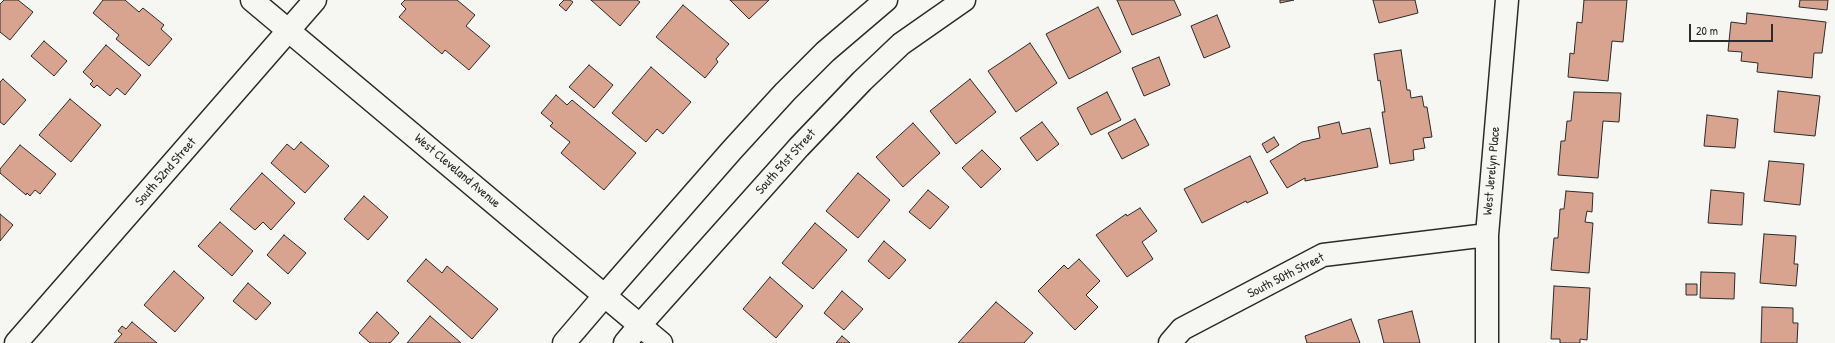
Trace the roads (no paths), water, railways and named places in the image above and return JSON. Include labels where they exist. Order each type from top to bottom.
[{"type":"street","name":"West Cleveland Avenue","points":[[252,0],[661,343]]},
{"type":"street","name":"South 52nd Street","points":[[16,343],[315,0]]},
{"type":"street","points":[[564,343],[732,150],[785,92],[825,52],[886,0]]},
{"type":"street","name":"South 51st Street","points":[[625,343],[799,147],[857,86],[901,44],[964,0]]},
{"type":"street","name":"West Jerelyn Place","points":[[1486,343],[1487,235],[1507,0]]},
{"type":"street","name":"South 50th Street","points":[[1170,343],[1182,329],[1323,255],[1487,235]]}]
